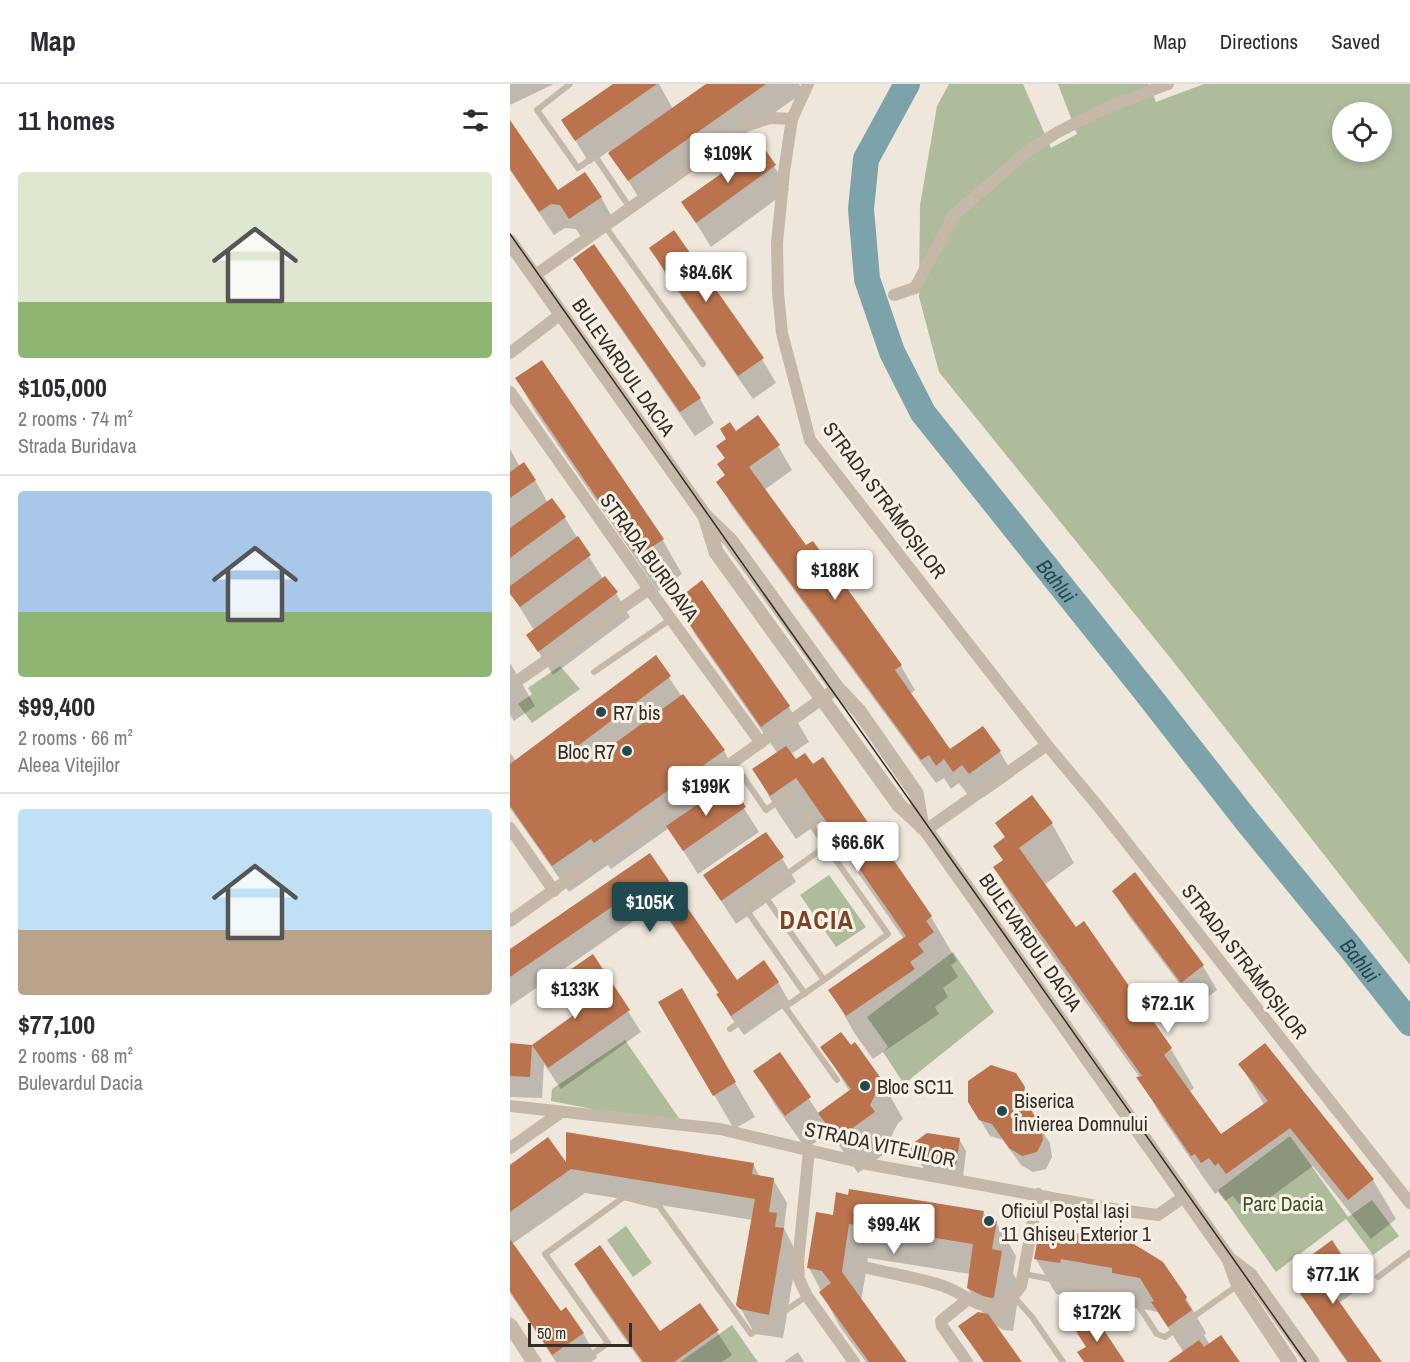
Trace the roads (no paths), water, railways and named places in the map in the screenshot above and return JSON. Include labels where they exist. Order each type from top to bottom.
[{"type":"street","name":"STRADA STRĂMOȘILOR","points":[[808,84],[792,119],[777,243],[782,333],[810,440],[1047,745],[1102,811],[1410,1203]]},
{"type":"street","points":[[894,294],[915,288],[954,215],[1029,150],[1058,132],[1106,108],[1168,84]]},
{"type":"street","points":[[534,276],[746,126],[770,118],[792,119]]},
{"type":"street","name":"BULEVARDUL DACIA","points":[[515,252],[705,516],[731,542],[837,688],[859,711],[916,793],[924,828]]},
{"type":"street","points":[[510,353],[561,314]]},
{"type":"street","name":"STRADA BURIDAVA","points":[[510,392],[761,743]]},
{"type":"street","name":"BULEVARDUL DACIA","points":[[705,516],[716,552],[821,699],[847,730],[899,805],[924,828],[1244,1280],[1312,1362]]},
{"type":"street","points":[[510,686],[649,589]]},
{"type":"street","points":[[510,921],[837,688]]},
{"type":"street","points":[[924,828],[1047,745]]},
{"type":"street","points":[[510,828],[554,891]]},
{"type":"street","name":"STRADA VITEJILOR","points":[[510,1106],[720,1129],[867,1164],[1118,1210],[1158,1215],[1185,1196]]},
{"type":"street","points":[[511,1145],[560,1113]]},
{"type":"street","points":[[809,1150],[798,1263],[799,1280],[807,1296],[854,1362]]},
{"type":"street","points":[[864,1267],[936,1283],[948,1287],[978,1305],[998,1306],[1014,1297],[1021,1286],[1038,1194]]},
{"type":"street","name":"BULEVARDUL DACIA","points":[[1244,1280],[1290,1362]]},
{"type":"street","points":[[967,1300],[941,1321],[942,1326],[967,1362]]},
{"type":"street","points":[[510,1325],[534,1362]]},
{"type":"lane","points":[[570,84],[537,110],[578,168],[595,156],[630,207]]},
{"type":"lane","points":[[605,226],[703,364]]},
{"type":"lane","points":[[594,672],[671,619]]},
{"type":"lane","points":[[734,763],[766,810],[790,793],[888,934],[785,1007]]},
{"type":"lane","points":[[804,994],[743,905],[826,846]]},
{"type":"lane","points":[[762,892],[824,980]]},
{"type":"lane","points":[[730,1029],[777,996],[837,1080]]},
{"type":"lane","points":[[580,1362],[608,1343],[545,1254],[624,1197],[660,1206],[751,1334],[807,1296]]},
{"type":"lane","points":[[1378,1277],[1410,1253]]},
{"type":"lane","points":[[1024,1274],[1132,1296],[1157,1334],[1165,1337],[1244,1280]]},
{"type":"lane","points":[[1014,1297],[1028,1312],[1063,1362]]},
{"type":"waterway","name":"Bahlui","points":[[907,84],[866,159],[861,209],[867,279],[892,352],[923,413],[1410,1023]]},
{"type":"tram line","points":[[510,234],[1306,1362]]},
{"type":"place","name":"R7 bis","points":[[601,712]]},
{"type":"place","name":"Bloc R7","points":[[627,751]]},
{"type":"place","name":"Bloc SC11","points":[[865,1086]]},
{"type":"place","name":"Biserica Învierea Domnului","points":[[1002,1111]]},
{"type":"place","name":"Oficiul Poștal Iași 11 Ghișeu Exterior 1","points":[[989,1221]]},
{"type":"district","name":"DACIA","points":[[817,919]]},
{"type":"park label","name":"Parc Dacia","points":[[1283,1203]]}]
